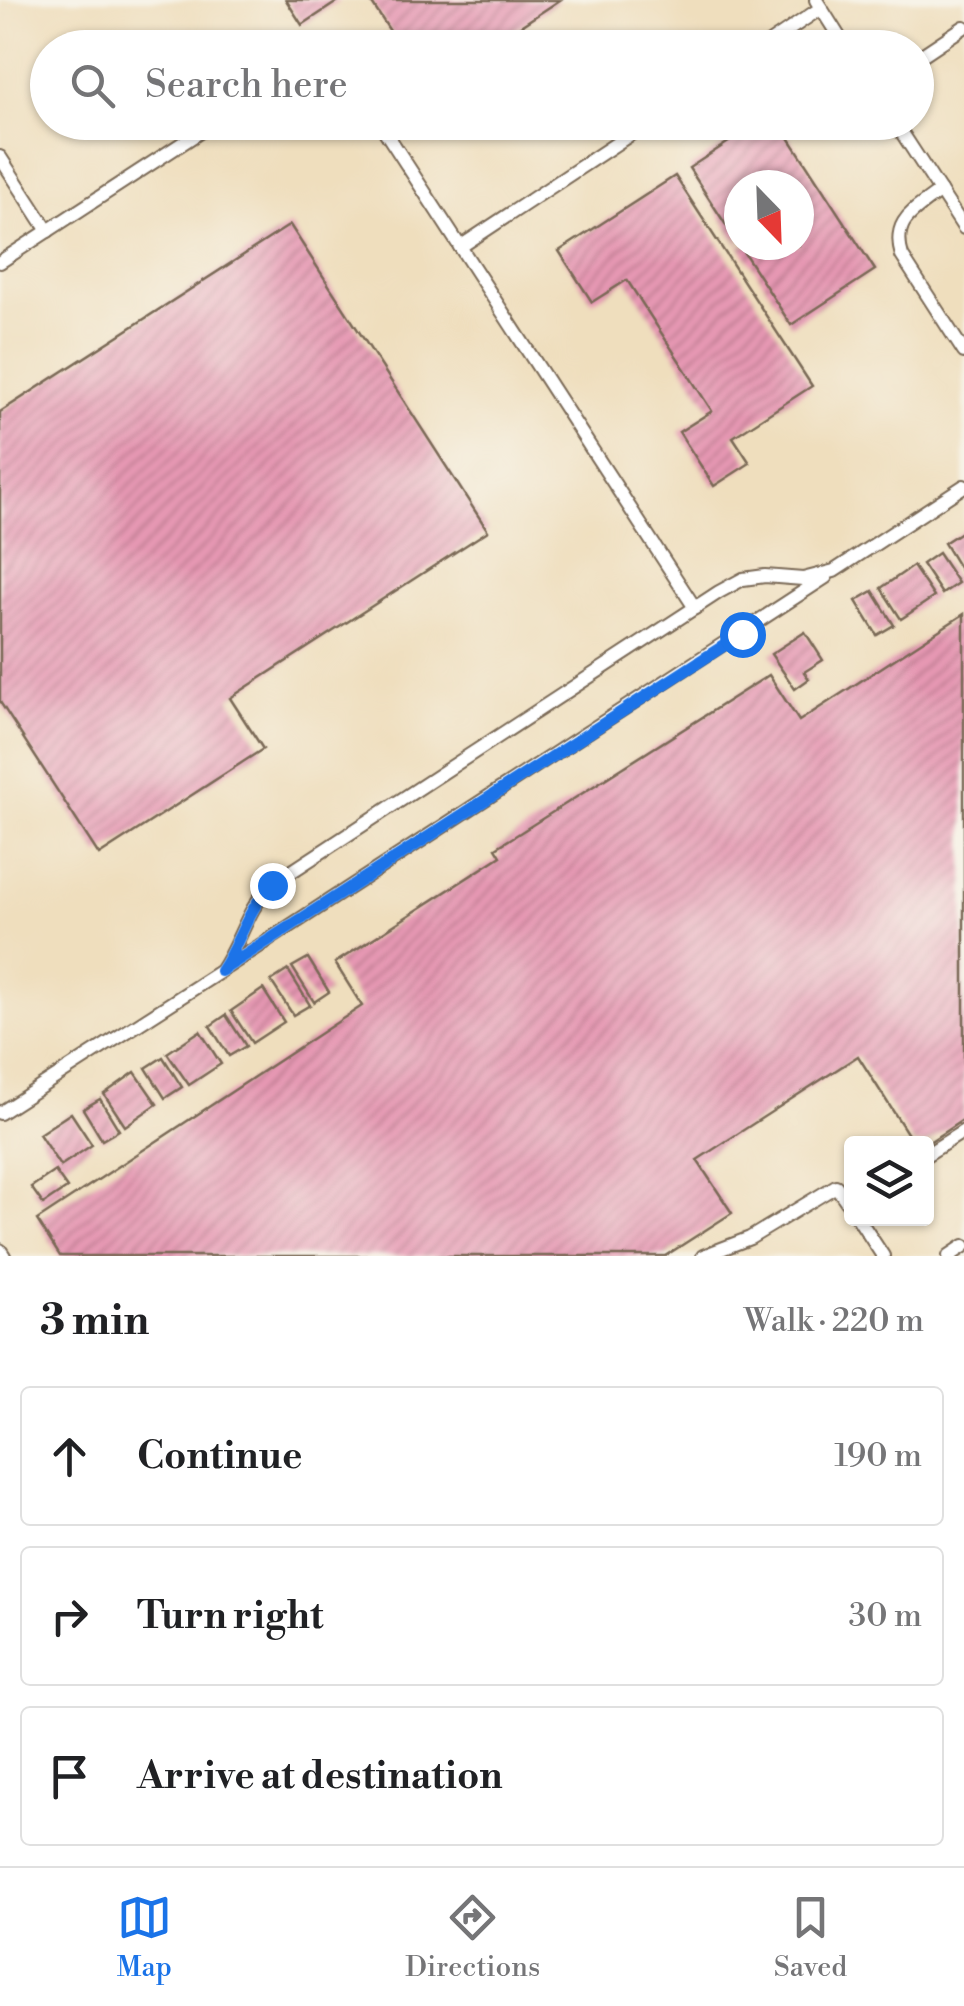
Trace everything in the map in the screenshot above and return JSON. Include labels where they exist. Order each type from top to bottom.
[{"type":"lane","points":[[785,30],[818,4],[835,30]]},
{"type":"lane","points":[[934,46],[964,27]]},
{"type":"lane","points":[[0,262],[187,140]]},
{"type":"lane","points":[[391,140],[695,608]]},
{"type":"lane","points":[[460,247],[622,140]]},
{"type":"lane","points":[[907,140],[964,228]]},
{"type":"lane","points":[[0,157],[48,231]]},
{"type":"lane","points":[[940,192],[906,218],[899,228],[898,240],[902,256],[964,352]]},
{"type":"lane","points":[[0,1113],[964,486]]},
{"type":"lane","points":[[221,971],[234,952],[247,916],[272,885],[695,608],[743,579],[803,579],[834,572]]},
{"type":"lane","points":[[934,1151],[964,1131]]},
{"type":"lane","points":[[702,1256],[750,1238],[836,1186],[844,1197]]},
{"type":"lane","points":[[863,1226],[883,1256]]},
{"type":"lane","points":[[949,1256],[964,1246]]},
{"type":"building","points":[[286,0],[340,0],[302,25]]},
{"type":"building","points":[[560,0],[514,30],[389,30],[371,2]]},
{"type":"building","points":[[732,140],[791,140],[810,170],[724,170],[724,222],[689,168]]},
{"type":"building","points":[[675,176],[724,251],[724,260],[730,260],[812,386],[733,437],[750,463],[714,486],[679,432],[712,411],[627,280],[592,302],[559,251]]},
{"type":"building","points":[[814,176],[875,270],[791,325],[749,260],[814,260]]},
{"type":"building","points":[[290,225],[488,531],[230,698],[263,749],[99,855],[0,702],[0,412]]},
{"type":"building","points":[[964,530],[964,576],[944,543]]},
{"type":"building","points":[[938,553],[958,583],[942,594],[922,564]]},
{"type":"building","points":[[913,566],[934,597],[901,619],[881,588]]},
{"type":"building","points":[[873,591],[894,625],[877,635],[856,601]]},
{"type":"building","points":[[964,614],[964,1119],[934,1139],[909,1136],[858,1056],[697,1160],[732,1213],[665,1256],[60,1256],[37,1220],[362,1006],[335,963],[501,856],[496,848],[769,675],[799,721]]},
{"type":"building","points":[[805,632],[823,660],[804,672],[809,679],[795,689],[771,654]]},
{"type":"building","points":[[308,958],[329,992],[314,1002],[292,967]]},
{"type":"building","points":[[288,970],[310,1005],[293,1015],[271,981]]},
{"type":"building","points":[[263,989],[284,1022],[252,1043],[231,1011]]},
{"type":"building","points":[[226,1015],[246,1046],[229,1056],[210,1026]]},
{"type":"building","points":[[200,1031],[221,1064],[189,1085],[167,1053]]},
{"type":"building","points":[[163,1057],[182,1087],[165,1098],[146,1068]]},
{"type":"building","points":[[135,1072],[157,1104],[125,1126],[104,1094]]},
{"type":"building","points":[[100,1099],[119,1130],[102,1140],[83,1109]]},
{"type":"building","points":[[71,1113],[92,1145],[60,1166],[39,1134]]},
{"type":"building","points":[[55,1171],[67,1188],[43,1204],[31,1187]]},
{"type":"route","points":[[272,885],[247,916],[234,952],[221,971],[742,634]]}]
